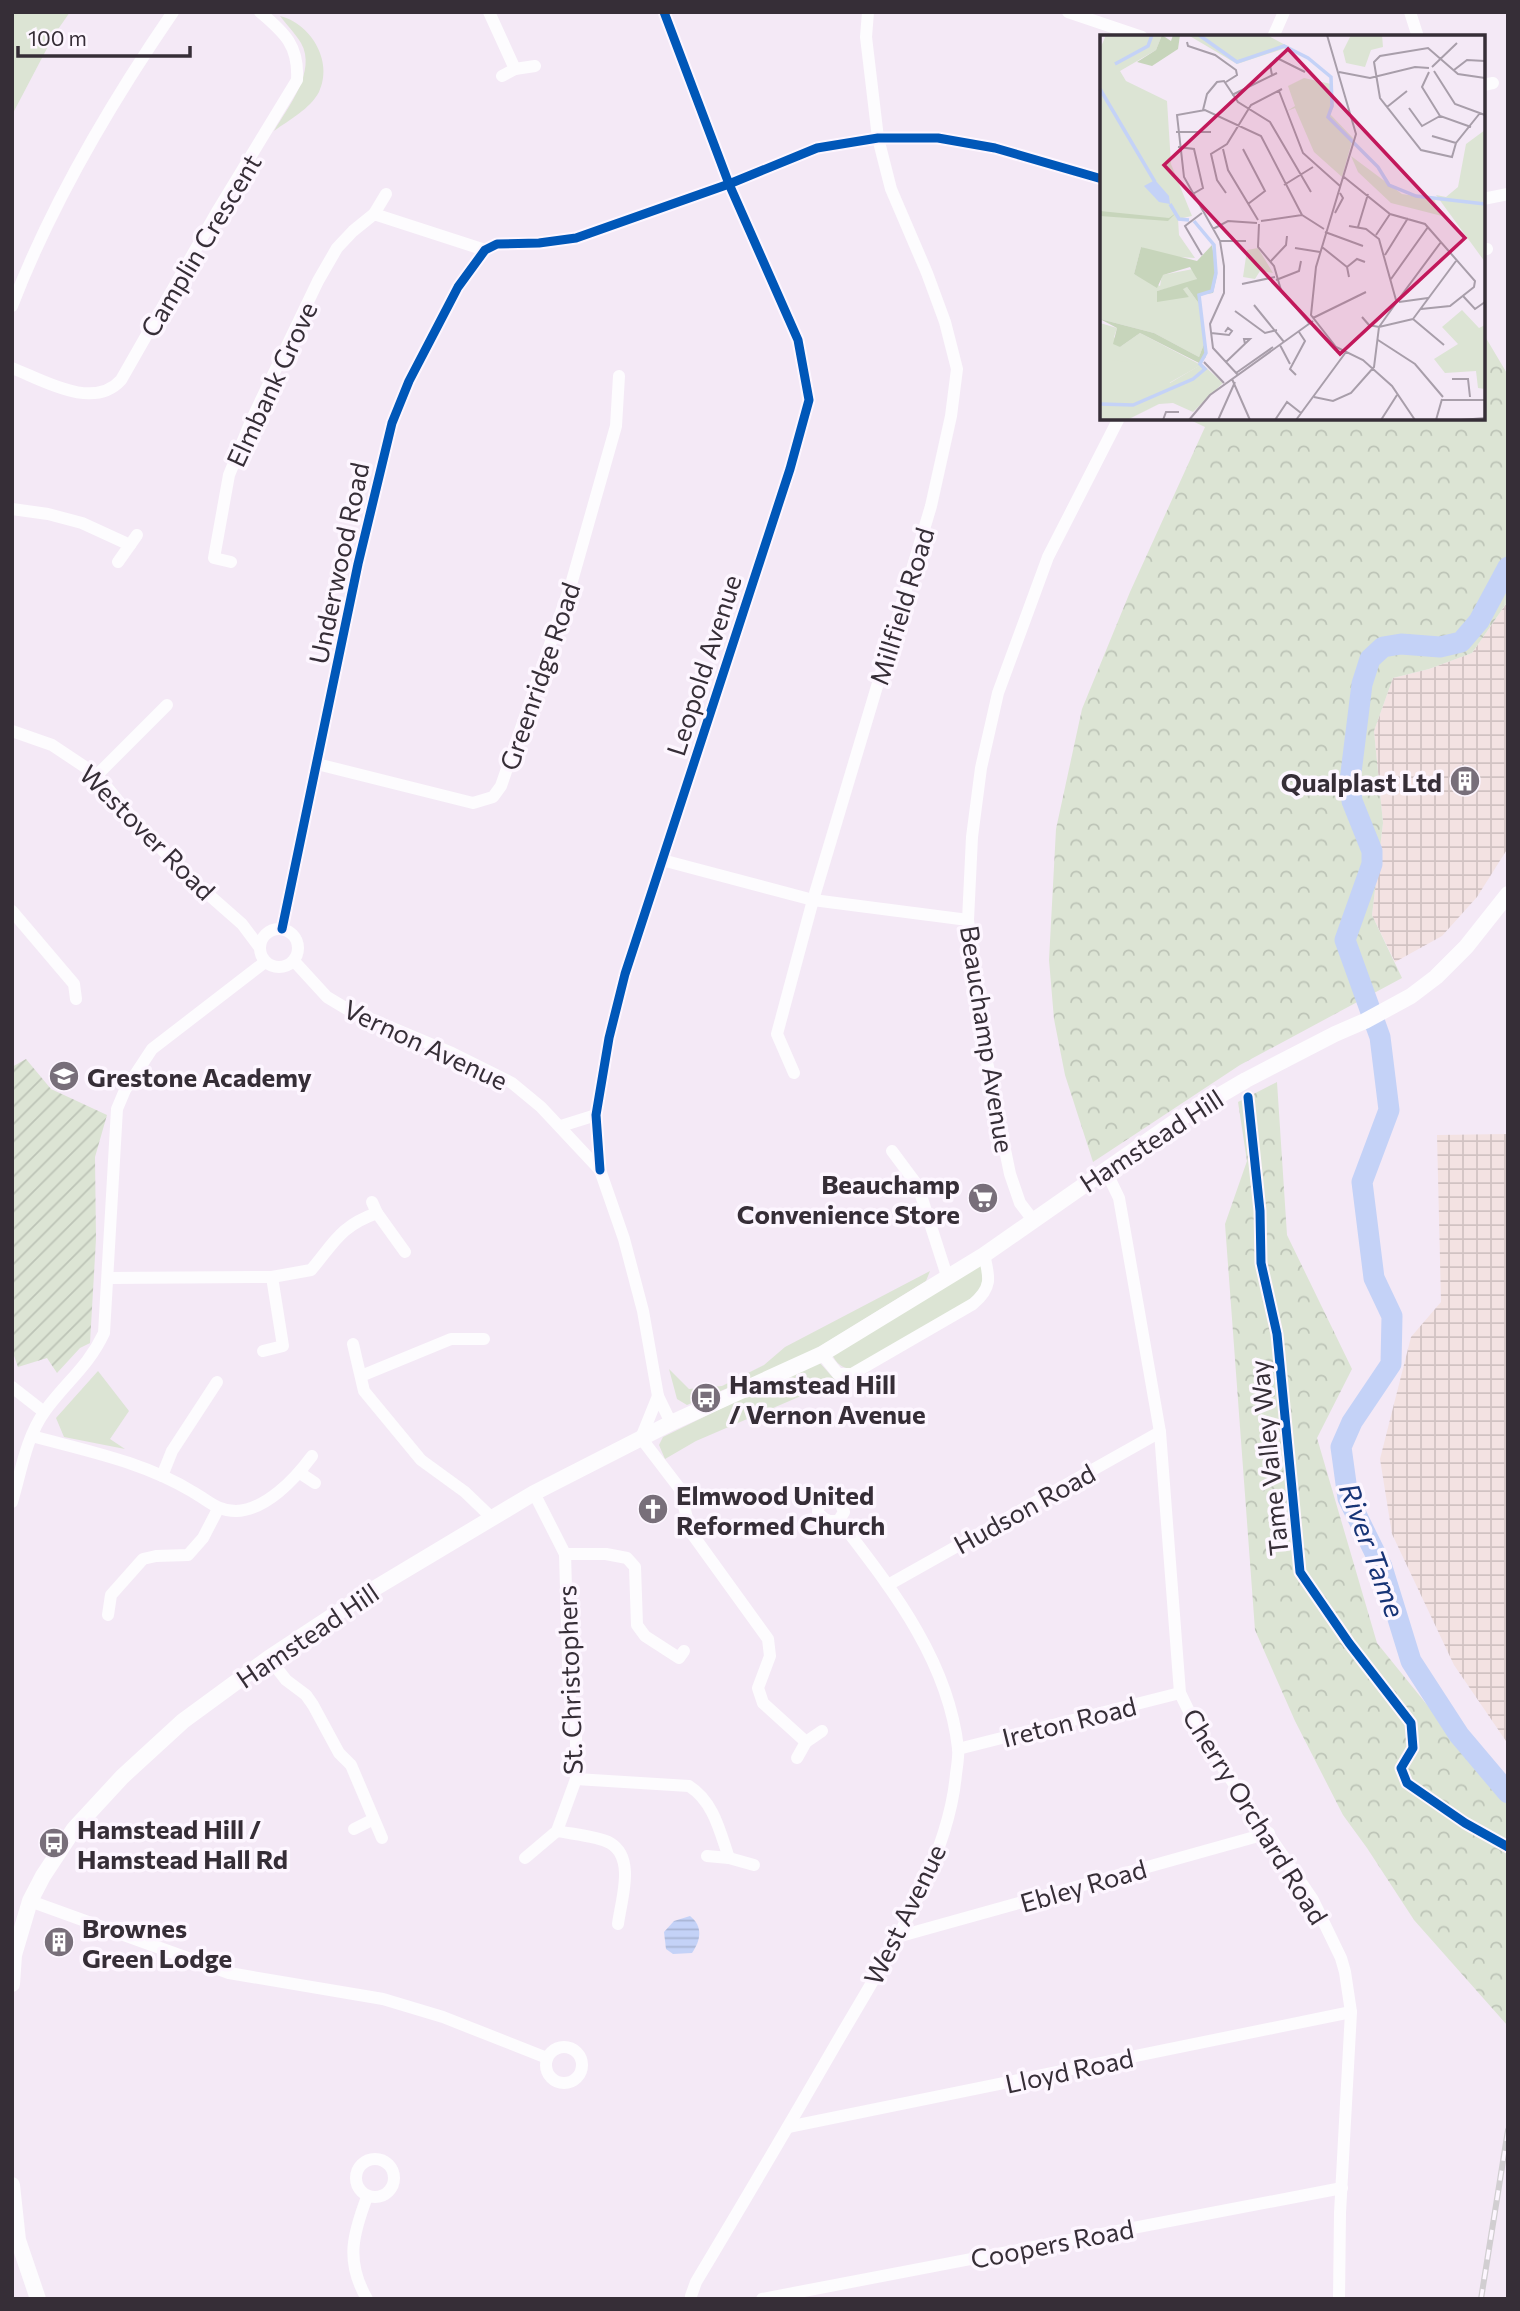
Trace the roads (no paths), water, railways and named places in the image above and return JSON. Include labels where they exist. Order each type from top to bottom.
[{"type":"main road","name":"Hamstead Hill","points":[[12,1984],[17,1925],[43,1876],[74,1829],[122,1777],[183,1721],[268,1658],[372,1590],[534,1493],[671,1423],[822,1354],[984,1255],[1176,1121],[1246,1080],[1411,996],[1444,970],[1508,894]]},
{"type":"main road","points":[[12,2185],[18,2240],[38,2299]]},
{"type":"street","points":[[12,306],[58,200],[173,12]]},
{"type":"street","name":"Camplin Crescent","points":[[12,368],[78,393],[98,393],[113,389],[121,380],[297,80],[298,63],[295,51],[287,38],[260,12]]},
{"type":"street","points":[[489,12],[514,69]]},
{"type":"street","name":"Leopold Avenue","points":[[600,1170],[596,1115],[609,1038],[629,961],[790,469],[809,400],[798,340],[729,184],[664,12]]},
{"type":"street","name":"Millfield Road","points":[[794,1073],[777,1034],[813,901],[931,506],[951,416],[957,369],[945,322],[891,189],[878,138],[866,37],[868,12]]},
{"type":"street","points":[[1068,12],[1138,35]]},
{"type":"street","points":[[1116,26],[1121,12]]},
{"type":"street","points":[[1274,35],[1284,12]]},
{"type":"street","points":[[1410,12],[1417,35]]},
{"type":"street","points":[[502,76],[514,69],[535,66]]},
{"type":"street","points":[[374,214],[485,250],[497,244],[539,243],[576,238],[729,184],[817,148],[878,138],[938,138],[995,148],[1100,178]]},
{"type":"street","name":"Elmbank Grove","points":[[231,562],[215,558],[216,547],[229,475],[251,421],[337,247],[374,214],[386,194]]},
{"type":"street","points":[[1485,199],[1508,194]]},
{"type":"street","name":"Underwood Road","points":[[282,931],[358,564],[392,423],[409,381],[458,286],[485,250]]},
{"type":"street","name":"Greenridge Road","points":[[317,764],[473,803],[493,797],[501,786],[572,581],[616,426],[619,376]]},
{"type":"street","name":"Beauchamp Avenue","points":[[1033,1220],[1020,1203],[1010,1174],[981,1033],[968,920],[972,837],[981,768],[998,693],[1048,557],[1118,420]]},
{"type":"street","points":[[12,509],[48,514],[133,540],[118,562]]},
{"type":"street","points":[[97,775],[167,705]]},
{"type":"street","name":"Westover Road","points":[[12,731],[52,745],[97,775],[134,820],[184,873],[242,925],[260,948]]},
{"type":"street","points":[[662,860],[813,901],[968,920]]},
{"type":"street","points":[[12,911],[74,984],[76,999]]},
{"type":"street","points":[[242,925],[282,931],[298,945],[294,961],[289,965],[279,967],[265,962]]},
{"type":"street","points":[[265,962],[260,948],[262,938],[282,931]]},
{"type":"street","name":"Vernon Avenue","points":[[294,961],[327,996],[348,1009],[452,1053],[512,1083],[561,1126],[600,1170],[624,1239],[643,1311],[658,1396],[671,1423]]},
{"type":"street","points":[[12,1502],[32,1436],[44,1412],[86,1365],[104,1333],[117,1109],[125,1090],[152,1049],[265,962]]},
{"type":"street","points":[[561,1126],[596,1115]]},
{"type":"street","points":[[891,1151],[918,1186],[947,1276]]},
{"type":"street","name":"Cherry Orchard Road","points":[[1104,1169],[1119,1198],[1160,1432],[1180,1693],[1200,1734],[1313,1900],[1342,1958],[1351,2012],[1339,2299]]},
{"type":"street","points":[[108,1278],[272,1277],[311,1270],[334,1239],[374,1208],[405,1252]]},
{"type":"street","points":[[822,1354],[838,1374],[852,1374],[973,1304],[984,1295],[988,1283],[984,1255]]},
{"type":"street","points":[[263,1351],[283,1346],[272,1277]]},
{"type":"street","points":[[361,1376],[451,1339],[484,1339]]},
{"type":"street","points":[[353,1344],[364,1391],[421,1460],[465,1492],[492,1518]]},
{"type":"street","points":[[12,1387],[44,1412]]},
{"type":"street","points":[[162,1476],[172,1451],[209,1387]]},
{"type":"street","points":[[658,1396],[641,1438],[680,1489],[690,1531],[768,1639],[770,1656],[758,1688],[763,1703],[807,1742]]},
{"type":"street","name":"Hudson Road","points":[[888,1585],[1160,1432]]},
{"type":"street","points":[[32,1436],[124,1461],[194,1492],[218,1509],[237,1511],[257,1506],[300,1473],[312,1457]]},
{"type":"street","points":[[300,1473],[315,1483]]},
{"type":"street","name":"St. Christophers","points":[[525,1858],[557,1831],[576,1779],[576,1724],[569,1693],[565,1554],[534,1493]]},
{"type":"street","points":[[108,1615],[111,1595],[143,1559],[188,1555],[203,1538],[218,1509]]},
{"type":"street","name":"West Avenue","points":[[691,2298],[696,2282],[897,1937],[937,1854],[954,1793],[958,1749],[950,1703],[928,1649],[888,1585],[839,1520]]},
{"type":"street","points":[[565,1554],[606,1554],[627,1558],[635,1567],[638,1625],[645,1636],[679,1658],[684,1651]]},
{"type":"street","points":[[268,1658],[286,1680],[306,1695],[313,1705],[339,1752],[351,1765],[382,1838]]},
{"type":"street","name":"Ireton Road","points":[[958,1749],[1180,1693]]},
{"type":"street","points":[[797,1758],[807,1742],[822,1731]]},
{"type":"street","points":[[576,1779],[688,1786],[697,1791],[718,1822],[729,1858]]},
{"type":"street","points":[[354,1829],[372,1819]]},
{"type":"street","points":[[557,1831],[610,1842],[623,1854],[626,1868],[618,1924]]},
{"type":"street","name":"Ebley Road","points":[[897,1937],[1269,1833]]},
{"type":"street","points":[[707,1856],[729,1858],[754,1865]]},
{"type":"street","points":[[30,1901],[229,1973],[383,1999],[443,2017],[547,2058]]},
{"type":"street","name":"Lloyd Road","points":[[788,2127],[1351,2012]]},
{"type":"street","name":"Coopers Road","points":[[762,2299],[1342,2188]]},
{"type":"street","points":[[367,2197],[354,2233],[353,2252],[367,2299]]},
{"type":"water","points":[[690,1916],[699,1929],[697,1943],[692,1953],[673,1954],[666,1949],[664,1932],[674,1921]]},
{"type":"waterway","name":"River Tame","points":[[1508,567],[1479,621],[1461,642],[1440,647],[1401,644],[1383,647],[1370,659],[1362,684],[1350,781],[1352,801],[1372,851],[1372,864],[1345,940],[1380,1037],[1389,1110],[1362,1182],[1374,1278],[1392,1316],[1391,1364],[1352,1422],[1341,1447],[1348,1498],[1382,1567],[1411,1661],[1459,1735],[1508,1793]]},
{"type":"railway","points":[[1481,2299],[1508,2130]]},
{"type":"place","name":"Qualplast Ltd","points":[[1465,781]]},
{"type":"place","name":"Grestone Academy","points":[[64,1076]]},
{"type":"place","name":"Beauchamp Convenience Store","points":[[983,1198]]},
{"type":"place","name":"Hamstead Hill / Vernon Avenue","points":[[706,1398]]},
{"type":"place","name":"Elmwood United Reformed Church","points":[[653,1509]]},
{"type":"place","name":"Hamstead Hill / Hamstead Hall Rd","points":[[54,1843]]},
{"type":"place","name":"Brownes Green Lodge","points":[[59,1942]]}]
